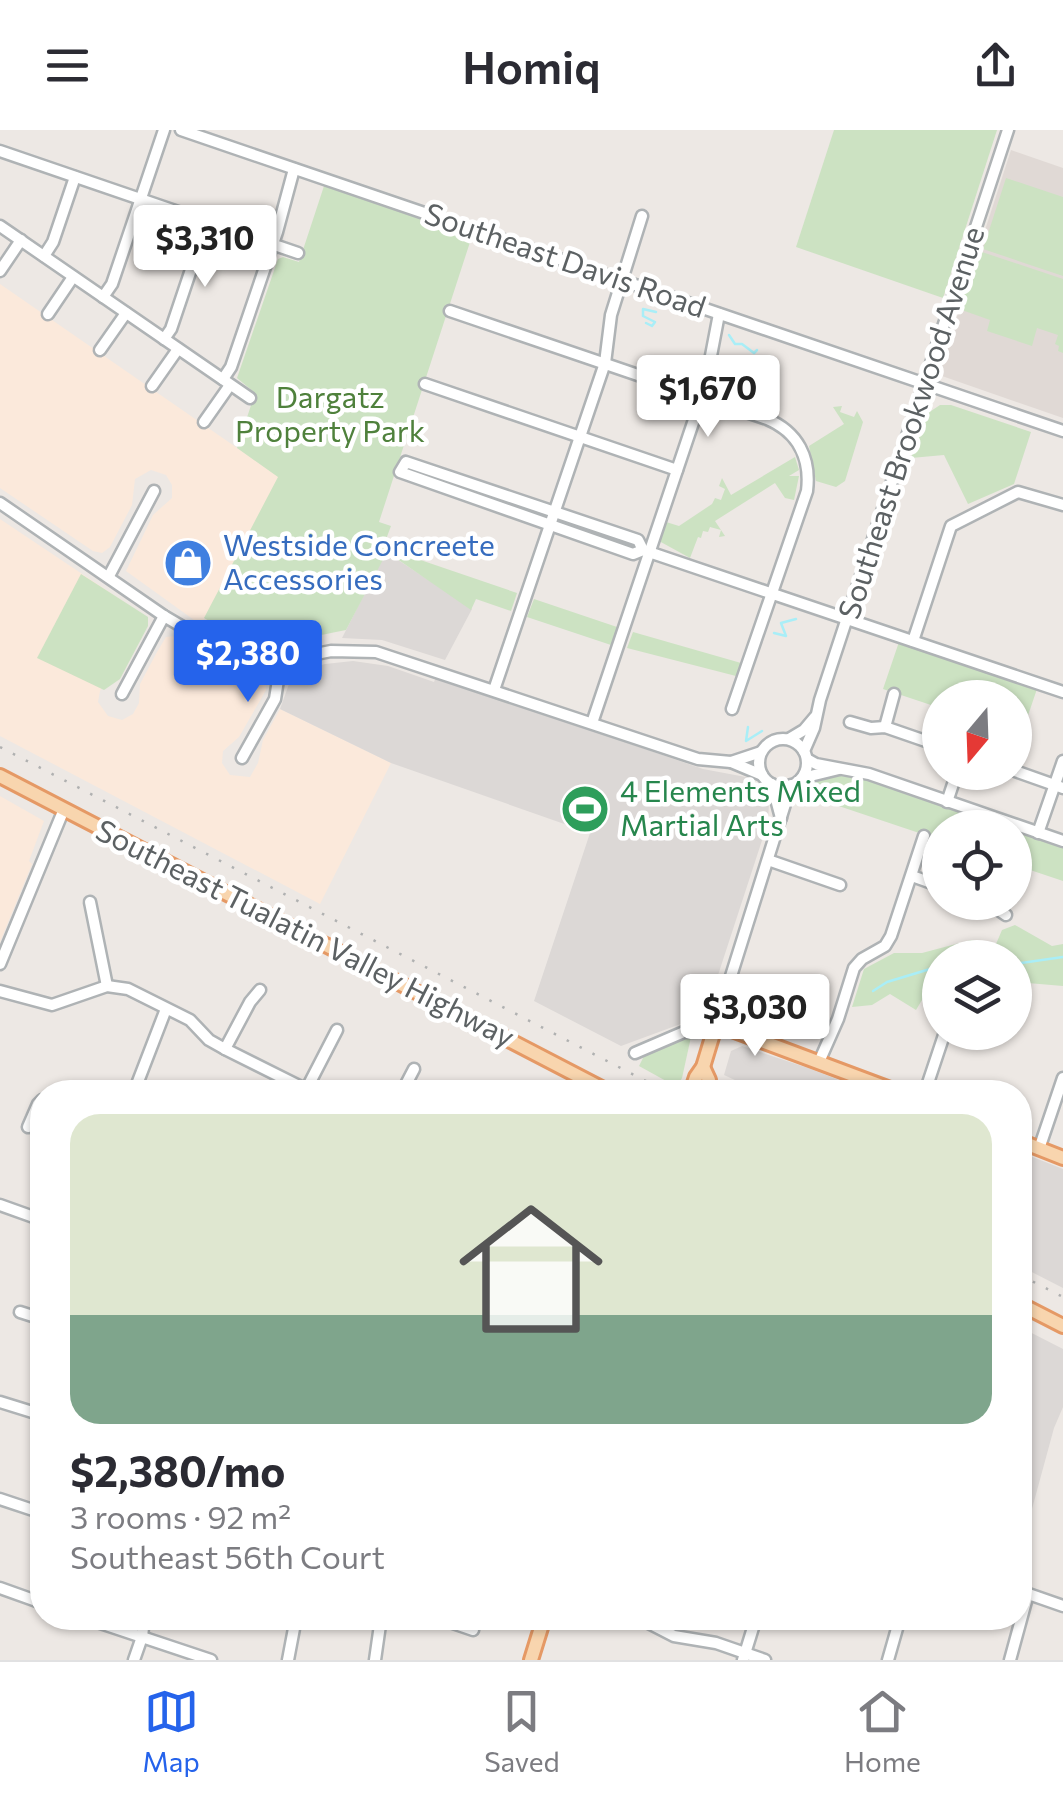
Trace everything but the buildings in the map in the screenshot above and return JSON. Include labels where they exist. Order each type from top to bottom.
[{"type":"main road","name":"Southeast Tualatin Valley Highway","points":[[0,776],[586,1080]]},
{"type":"main road","points":[[695,1080],[704,1067],[715,1027],[866,1080]]},
{"type":"main road","points":[[704,1067],[709,1080]]},
{"type":"main road","points":[[1032,1146],[1063,1158]]},
{"type":"main road","points":[[1032,1310],[1063,1326]]},
{"type":"main road","points":[[531,1660],[540,1630]]},
{"type":"street","points":[[104,297],[112,284],[164,130]]},
{"type":"street","name":"Southeast Davis Road","points":[[181,130],[1063,431]]},
{"type":"street","name":"Southeast Brookwood Avenue","points":[[805,755],[1008,130]]},
{"type":"street","points":[[0,151],[298,253]]},
{"type":"street","points":[[204,422],[226,382],[294,169]]},
{"type":"street","points":[[44,256],[53,242],[75,177]]},
{"type":"street","points":[[494,690],[606,364],[611,315],[642,216]]},
{"type":"street","points":[[164,339],[171,329],[207,222]]},
{"type":"street","points":[[0,226],[250,398]]},
{"type":"street","points":[[0,271],[22,240]]},
{"type":"street","points":[[48,314],[73,276]]},
{"type":"street","points":[[450,311],[776,423],[793,437],[805,456],[806,491],[732,709]]},
{"type":"street","points":[[100,350],[126,312]]},
{"type":"street","points":[[592,723],[646,551],[702,396],[719,314]]},
{"type":"street","points":[[152,386],[178,349]]},
{"type":"street","points":[[426,384],[677,470]]},
{"type":"street","points":[[646,551],[638,540],[406,462],[400,472],[634,554],[646,551],[1063,692]]},
{"type":"street","points":[[109,576],[154,491]]},
{"type":"street","points":[[912,640],[948,530],[958,519],[1008,494],[1023,492],[1063,505]]},
{"type":"street","points":[[0,503],[164,616],[222,650],[259,660],[281,661],[331,651],[376,652],[698,758],[731,762],[762,775],[772,784],[781,818]]},
{"type":"street","points":[[122,694],[164,616]]},
{"type":"street","points":[[242,758],[274,698],[281,661]]},
{"type":"street","points":[[885,726],[894,694]]},
{"type":"street","points":[[731,762],[761,752],[772,741],[789,739],[804,730],[815,716]]},
{"type":"street","points":[[850,722],[871,728],[885,726],[922,739]]},
{"type":"street","points":[[789,739],[805,755],[840,769],[869,774],[1063,841]]},
{"type":"street","points":[[761,752],[758,764],[762,775]]},
{"type":"street","points":[[802,778],[805,755]]},
{"type":"street","points":[[1038,832],[1059,786],[1063,761]]},
{"type":"street","points":[[635,1052],[684,1032],[715,1027],[791,786],[802,778],[840,769]]},
{"type":"street","points":[[1032,777],[1059,786]]},
{"type":"street","points":[[772,784],[791,786]]},
{"type":"street","points":[[947,802],[951,790]]},
{"type":"street","points":[[0,964],[64,809]]},
{"type":"street","points":[[819,1062],[854,968],[885,946],[922,843]]},
{"type":"street","points":[[768,860],[840,885]]},
{"type":"street","points":[[912,876],[922,880]]},
{"type":"street","points":[[90,902],[106,986]]},
{"type":"street","points":[[0,991],[52,1004],[106,986],[128,989],[190,1020],[209,1040],[284,1080]]},
{"type":"street","points":[[225,1049],[260,990]]},
{"type":"street","points":[[139,1080],[166,1008]]},
{"type":"street","points":[[313,1080],[338,1030]]},
{"type":"street","points":[[930,1080],[940,1050]]},
{"type":"street","points":[[408,1080],[414,1069]]},
{"type":"street","points":[[1040,1149],[1063,1078]]},
{"type":"street","points":[[28,1127],[30,1121]]},
{"type":"street","points":[[0,1205],[30,1216]]},
{"type":"street","points":[[20,1312],[30,1315]]},
{"type":"street","points":[[0,1402],[30,1411]]},
{"type":"street","points":[[0,1498],[30,1509]]},
{"type":"street","points":[[0,1588],[30,1599]]},
{"type":"street","points":[[1032,1595],[1063,1606]]},
{"type":"street","points":[[121,1630],[211,1660]]},
{"type":"street","points":[[134,1660],[143,1630]]},
{"type":"street","points":[[288,1660],[296,1630]]},
{"type":"street","points":[[375,1660],[380,1630]]},
{"type":"street","points":[[662,1630],[765,1660]]},
{"type":"street","points":[[744,1656],[752,1630]]},
{"type":"street","points":[[888,1660],[897,1630]]},
{"type":"street","points":[[1010,1660],[1016,1630]]},
{"type":"shaded area","points":[[1011,150],[1063,168],[1063,418],[939,372]]},
{"type":"shaded area","points":[[0,284],[279,477],[201,625],[126,571],[153,515],[172,498],[172,485],[166,475],[151,470],[135,479],[132,505],[110,547],[102,553],[93,551],[0,488]]},
{"type":"shaded area","points":[[0,519],[142,614],[100,691],[98,702],[108,716],[122,720],[133,714],[139,703],[140,684],[157,652],[166,637],[175,636],[209,657],[266,676],[266,690],[239,737],[223,751],[222,763],[230,775],[250,777],[263,740],[280,709],[391,763],[320,904],[0,736]]},
{"type":"shaded area","points":[[386,552],[472,609],[445,660],[382,640],[342,638]]},
{"type":"shaded area","points":[[353,661],[388,666],[434,682],[436,677],[703,769],[751,778],[750,784],[765,794],[769,803],[768,822],[705,1015],[621,1046],[534,1001],[590,833],[391,763],[280,709],[293,673]]},
{"type":"shaded area","points":[[0,796],[44,821],[29,861],[32,864],[0,942]]},
{"type":"shaded area","points":[[742,1046],[839,1080],[735,1080],[724,1075],[731,1051]]},
{"type":"shaded area","points":[[1032,1157],[1063,1169],[1063,1288],[1032,1272]]},
{"type":"shaded area","points":[[1032,1333],[1063,1349],[1063,1407],[1032,1509]]},
{"type":"green space","points":[[834,130],[997,130],[943,298],[796,247]]},
{"type":"green space","points":[[1006,178],[1063,197],[1063,276],[983,249]]},
{"type":"green space","name":"Dargatz Property Park","points":[[324,186],[472,236],[379,522],[391,526],[385,542],[398,547],[397,552],[517,593],[511,611],[476,599],[471,610],[387,552],[346,630],[273,641],[240,635],[204,618],[278,477],[237,448],[255,393],[237,378],[278,259],[299,262]]},
{"type":"green space","points":[[979,251],[1063,279],[1063,353],[1055,344],[1058,335],[1037,328],[1032,346],[987,331],[990,320],[959,309]]},
{"type":"green space","points":[[940,405],[951,405],[1031,432],[1014,484],[968,504],[944,455],[911,458],[925,415]]},
{"type":"green space","points":[[842,406],[840,412],[854,417],[857,411],[863,422],[845,481],[836,487],[816,481],[809,446],[844,424],[833,407]]},
{"type":"green space","points":[[795,457],[799,470],[789,476],[799,476],[794,500],[785,498],[775,483],[715,521],[721,530],[710,527],[708,532],[703,531],[690,558],[659,541],[666,522],[679,526],[715,498],[721,500],[725,489],[719,486],[722,478],[731,495]]},
{"type":"green space","points":[[81,574],[148,617],[148,626],[120,679],[104,690],[37,658]]},
{"type":"green space","points":[[534,599],[617,627],[611,645],[527,617]]},
{"type":"green space","points":[[633,632],[741,663],[736,676],[627,648]]},
{"type":"green space","points":[[900,639],[1020,680],[922,680],[922,702],[883,689]]},
{"type":"green space","points":[[828,774],[869,780],[958,810],[922,810],[922,834],[797,792],[808,779]]},
{"type":"green space","points":[[1032,836],[1063,846],[1063,881],[1032,871]]},
{"type":"green space","points":[[1015,925],[1052,946],[1063,944],[1063,986],[1032,983],[1032,940],[998,940],[1002,930]]},
{"type":"green space","points":[[894,953],[922,953],[922,1000],[916,1010],[890,994],[872,1005],[852,1007],[864,969]]},
{"type":"green space","points":[[691,1037],[681,1080],[664,1080],[639,1066],[645,1054]]},
{"type":"waterway","points":[[646,323],[652,326],[655,322],[643,316],[643,309],[656,312]]},
{"type":"waterway","points":[[729,335],[735,344],[754,353],[757,350]]},
{"type":"waterway","points":[[774,633],[786,636],[781,623],[796,619]]},
{"type":"waterway","points":[[748,727],[746,741],[762,731]]},
{"type":"waterway","points":[[1032,962],[1063,957]]},
{"type":"waterway","points":[[873,991],[887,982],[922,971]]},
{"type":"railway","points":[[0,747],[644,1080]]},
{"type":"railway","points":[[1032,1281],[1063,1297]]},
{"type":"place","name":"Westside Concreete Accessories","points":[[188,563]]},
{"type":"place","name":"4 Elements Mixed Martial Arts","points":[[585,809]]}]
